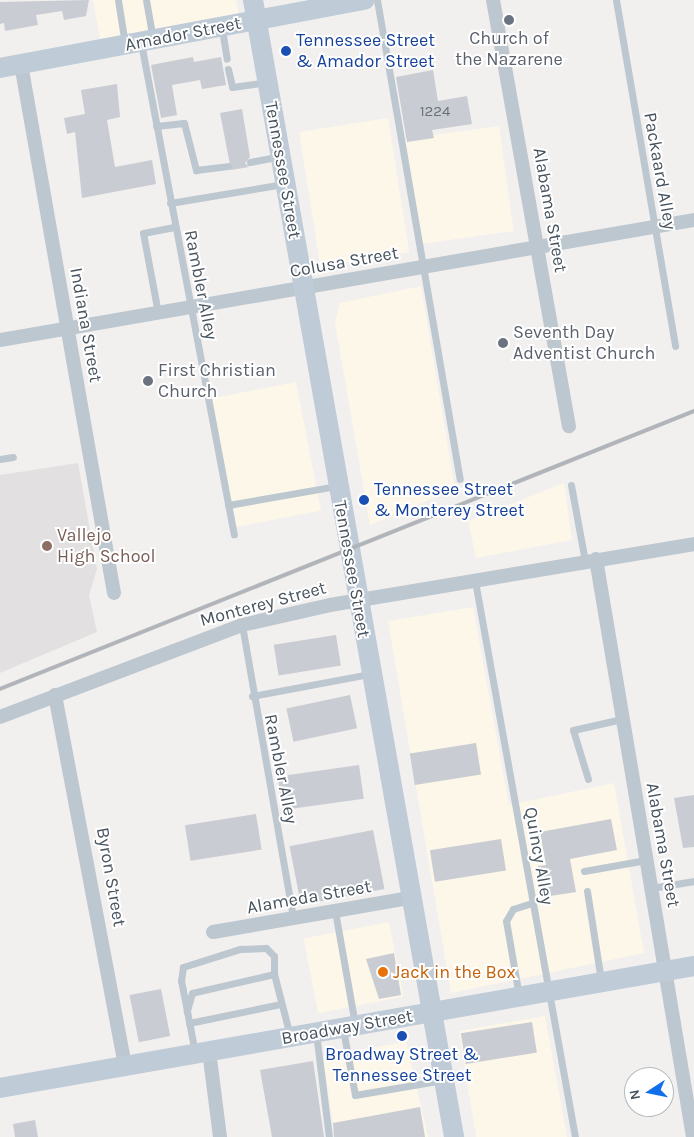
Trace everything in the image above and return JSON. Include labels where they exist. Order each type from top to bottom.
[{"type":"main road","name":"Tennessee Street","points":[[253,0],[410,898],[454,1137]]},
{"type":"main road","name":"Amador Street","points":[[0,68],[365,0]]},
{"type":"main road","name":"Broadway Street","points":[[0,1088],[694,966]]},
{"type":"street","name":"Alabama Street","points":[[493,0],[569,426]]},
{"type":"street","name":"Indiana Street","points":[[21,64],[114,593]]},
{"type":"street","name":"Colusa Street","points":[[0,340],[694,220]]},
{"type":"street","name":"Monterey Street","points":[[0,717],[242,626],[358,600],[694,544]]},
{"type":"street","name":"Alabama Street","points":[[590,560],[622,719],[693,1137]]},
{"type":"street","name":"Byron Street","points":[[55,695],[125,1066]]},
{"type":"street","name":"Alameda Street","points":[[213,932],[410,898]]},
{"type":"street","points":[[202,1052],[220,1137]]},
{"type":"lane","points":[[118,0],[140,42]]},
{"type":"lane","points":[[140,42],[146,0]]},
{"type":"lane","points":[[377,0],[460,479]]},
{"type":"lane","name":"Packaard Alley","points":[[616,0],[675,346]]},
{"type":"lane","points":[[221,26],[227,59]]},
{"type":"lane","name":"Rambler Alley","points":[[140,42],[189,307],[234,534]]},
{"type":"lane","points":[[228,69],[232,87],[267,81]]},
{"type":"lane","points":[[156,126],[184,123],[200,172],[228,166]]},
{"type":"lane","points":[[250,162],[280,156]]},
{"type":"lane","points":[[170,203],[285,183]]},
{"type":"lane","points":[[158,313],[143,233],[175,227]]},
{"type":"lane","points":[[0,460],[13,457]]},
{"type":"lane","points":[[571,485],[590,560]]},
{"type":"lane","points":[[228,505],[338,486]]},
{"type":"lane","name":"Quincy Alley","points":[[475,580],[547,992],[575,1137]]},
{"type":"lane","name":"Rambler Alley","points":[[242,626],[252,696],[293,918]]},
{"type":"lane","points":[[252,696],[371,674]]},
{"type":"lane","points":[[588,778],[573,730],[622,719]]},
{"type":"lane","points":[[584,871],[646,860]]},
{"type":"lane","points":[[651,888],[694,881]]},
{"type":"lane","points":[[586,891],[602,982]]},
{"type":"lane","points":[[519,996],[506,922],[513,909],[532,903]]},
{"type":"lane","points":[[335,911],[355,1095],[443,1080]]},
{"type":"lane","points":[[202,1052],[189,1023],[181,981],[183,967],[240,950],[266,948],[274,956],[274,974],[290,1036]]},
{"type":"lane","points":[[187,1011],[192,993],[274,974]]},
{"type":"lane","points":[[189,1023],[281,1004]]},
{"type":"lane","points":[[316,1032],[329,1137]]},
{"type":"shaded area","points":[[93,0],[236,0],[239,14],[100,39]]},
{"type":"shaded area","points":[[388,118],[409,252],[320,266],[299,132]]},
{"type":"shaded area","points":[[499,126],[514,231],[419,244],[404,139]]},
{"type":"shaded area","points":[[421,286],[455,489],[370,525],[335,323],[340,303]]},
{"type":"shaded area","points":[[296,382],[321,511],[234,528],[209,399]]},
{"type":"shaded area","name":"Vallejo High School","points":[[78,463],[97,569],[89,595],[97,632],[0,673],[0,475]]},
{"type":"shaded area","points":[[564,483],[572,540],[476,558],[468,521]]},
{"type":"shaded area","points":[[473,607],[509,805],[614,783],[644,953],[451,993],[388,621]]},
{"type":"shaded area","points":[[389,922],[404,997],[318,1013],[304,939]]},
{"type":"shaded area","points":[[545,1016],[567,1137],[476,1137],[459,1031]]},
{"type":"shaded area","points":[[406,1042],[428,1137],[335,1137],[323,1056]]},
{"type":"building","points":[[89,0],[86,16],[64,20],[62,11],[36,15],[38,25],[5,31],[4,23],[0,24],[0,2]]},
{"type":"building","points":[[193,57],[194,62],[221,57],[226,85],[202,89],[200,80],[172,85],[177,115],[161,118],[151,65]]},
{"type":"building","points":[[433,70],[438,101],[467,96],[472,124],[432,130],[434,138],[407,142],[396,77]]},
{"type":"building","points":[[117,84],[120,117],[107,120],[115,167],[152,160],[156,184],[82,198],[75,132],[67,134],[64,118],[85,114],[81,90]]},
{"type":"building","points":[[242,109],[250,157],[245,163],[249,167],[231,170],[220,113]]},
{"type":"building","points":[[336,635],[341,666],[279,675],[274,645]]},
{"type":"building","points":[[350,695],[357,728],[293,742],[286,709]]},
{"type":"building","points":[[476,743],[481,775],[415,785],[410,753]]},
{"type":"building","points":[[359,765],[364,799],[283,810],[278,776]]},
{"type":"building","points":[[694,795],[694,847],[683,848],[674,798]]},
{"type":"building","points":[[256,814],[262,850],[191,861],[185,825]]},
{"type":"building","points":[[611,819],[617,850],[570,859],[576,892],[544,897],[538,866],[546,865],[540,832]]},
{"type":"building","points":[[373,830],[384,889],[301,905],[290,846]]},
{"type":"building","points":[[501,839],[506,871],[435,882],[430,850]]},
{"type":"building","name":"Jack in the Box","points":[[394,953],[401,995],[379,999],[366,959]]},
{"type":"building","points":[[161,989],[170,1036],[139,1042],[130,995]]},
{"type":"building","points":[[532,1022],[537,1053],[466,1064],[461,1033]]},
{"type":"building","points":[[313,1061],[324,1137],[272,1137],[260,1070]]},
{"type":"building","points":[[420,1107],[425,1137],[334,1137],[333,1123]]},
{"type":"building","points":[[35,1120],[38,1137],[15,1137],[13,1124]]},
{"type":"railway","points":[[0,689],[694,411]]},
{"type":"place","name":"Church of the Nazarene","points":[[509,20]]},
{"type":"place","name":"Tennessee Street & Amador Street","points":[[286,51]]},
{"type":"place","name":"Seventh Day Adventist Church","points":[[503,343]]},
{"type":"place","name":"First Christian Church","points":[[148,381]]},
{"type":"place","name":"Tennessee Street & Monterey Street","points":[[364,500]]},
{"type":"place","name":"Vallejo High School","points":[[47,546]]},
{"type":"place","name":"Jack in the Box","points":[[383,972]]},
{"type":"place","name":"Broadway Street & Tennessee Street","points":[[402,1036]]}]
